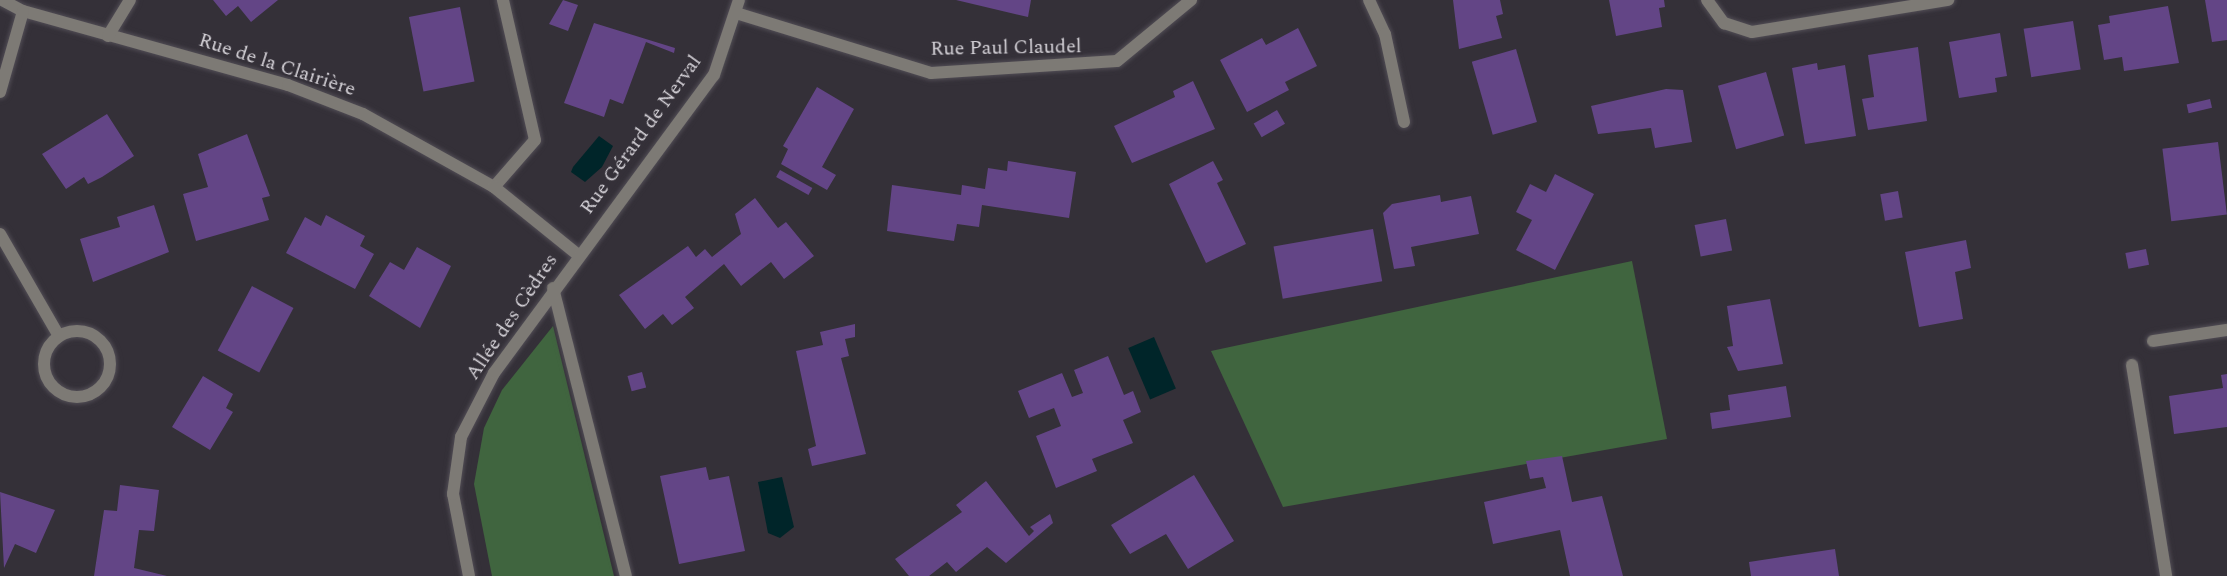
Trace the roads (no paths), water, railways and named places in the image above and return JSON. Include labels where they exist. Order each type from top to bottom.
[{"type":"street","name":"Rue de la Clairière","points":[[2,0],[23,11],[288,85],[363,114],[494,187],[577,254]]},
{"type":"street","points":[[108,36],[130,0]]},
{"type":"street","points":[[494,187],[535,140],[503,0]]},
{"type":"street","name":"Rue Gérard de Nerval","points":[[577,254],[714,75],[739,0]]},
{"type":"street","name":"Rue Paul Claudel","points":[[736,13],[931,72],[1117,61],[1191,0]]},
{"type":"street","points":[[1369,0],[1385,34],[1404,122]]},
{"type":"street","points":[[1707,0],[1724,23],[1752,32],[1948,0]]},
{"type":"street","points":[[0,92],[23,11]]},
{"type":"street","points":[[0,234],[59,336]]},
{"type":"street","name":"Allée des Cèdres","points":[[469,576],[453,494],[461,437],[494,373],[577,254]]},
{"type":"street","points":[[553,288],[626,576]]},
{"type":"street","points":[[2153,341],[2227,330]]},
{"type":"street","points":[[81,331],[107,350],[109,372],[97,391],[66,396],[50,382],[46,352],[59,336],[81,331]]},
{"type":"street","points":[[2132,365],[2166,576]]},
{"type":"water","points":[[599,136],[613,146],[602,167],[585,182],[571,172]]},
{"type":"water","points":[[1154,337],[1176,389],[1150,399],[1128,348]]},
{"type":"water","points":[[782,477],[794,527],[780,538],[768,533],[758,482]]}]
